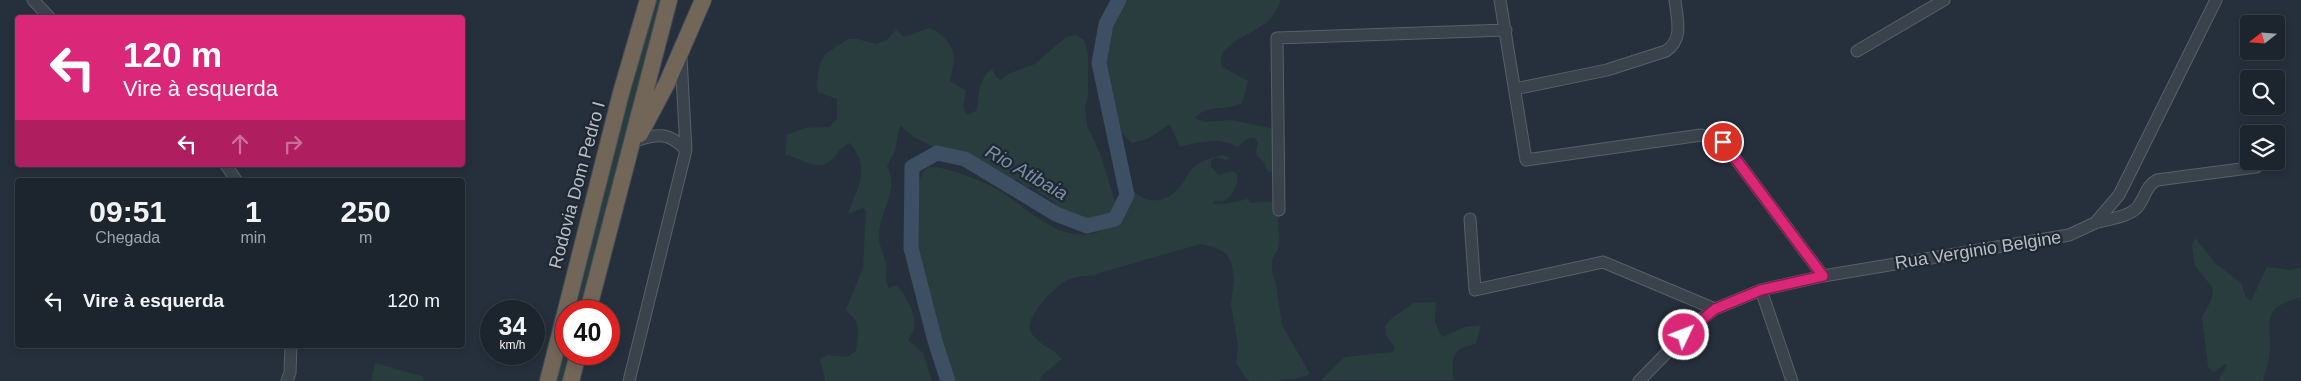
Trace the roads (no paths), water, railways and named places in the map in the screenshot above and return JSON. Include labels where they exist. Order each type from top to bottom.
[{"type":"highway","name":"Rodovia Dom Pedro I","points":[[548,381],[621,93],[648,0]]},
{"type":"highway","points":[[591,300],[669,0]]},
{"type":"highway","points":[[615,205],[638,140],[703,0]]},
{"type":"highway","points":[[571,381],[575,365]]},
{"type":"street","points":[[33,0],[47,15]]},
{"type":"street","points":[[1500,0],[1526,160],[1701,135],[1723,142],[1823,276]]},
{"type":"street","points":[[1515,89],[1607,70],[1666,51],[1673,47],[1678,38],[1675,0]]},
{"type":"street","points":[[1857,50],[1944,0]]},
{"type":"street","name":"Rua Verginio Belgine","points":[[1639,381],[1696,323],[1715,309],[1761,290],[1823,276],[2069,235],[2095,222],[2119,195],[2216,0]]},
{"type":"street","points":[[1278,210],[1277,38],[1506,30]]},
{"type":"street","points":[[629,381],[686,150],[686,126],[680,72],[681,49]]},
{"type":"street","points":[[638,140],[664,135],[677,139],[686,150]]},
{"type":"street","points":[[227,167],[235,178]]},
{"type":"street","points":[[2095,222],[2132,212],[2139,206],[2148,186],[2157,180],[2240,169]]},
{"type":"street","points":[[1470,219],[1475,290],[1603,262],[1715,309]]},
{"type":"street","points":[[1761,290],[1792,381]]},
{"type":"street","points":[[287,381],[290,373],[291,348]]},
{"type":"waterway","name":"Rio Atibaia","points":[[948,381],[935,341],[911,248],[912,167],[937,153],[965,159],[1056,214],[1087,226],[1115,219],[1127,195],[1099,63],[1106,24],[1119,0]]}]
